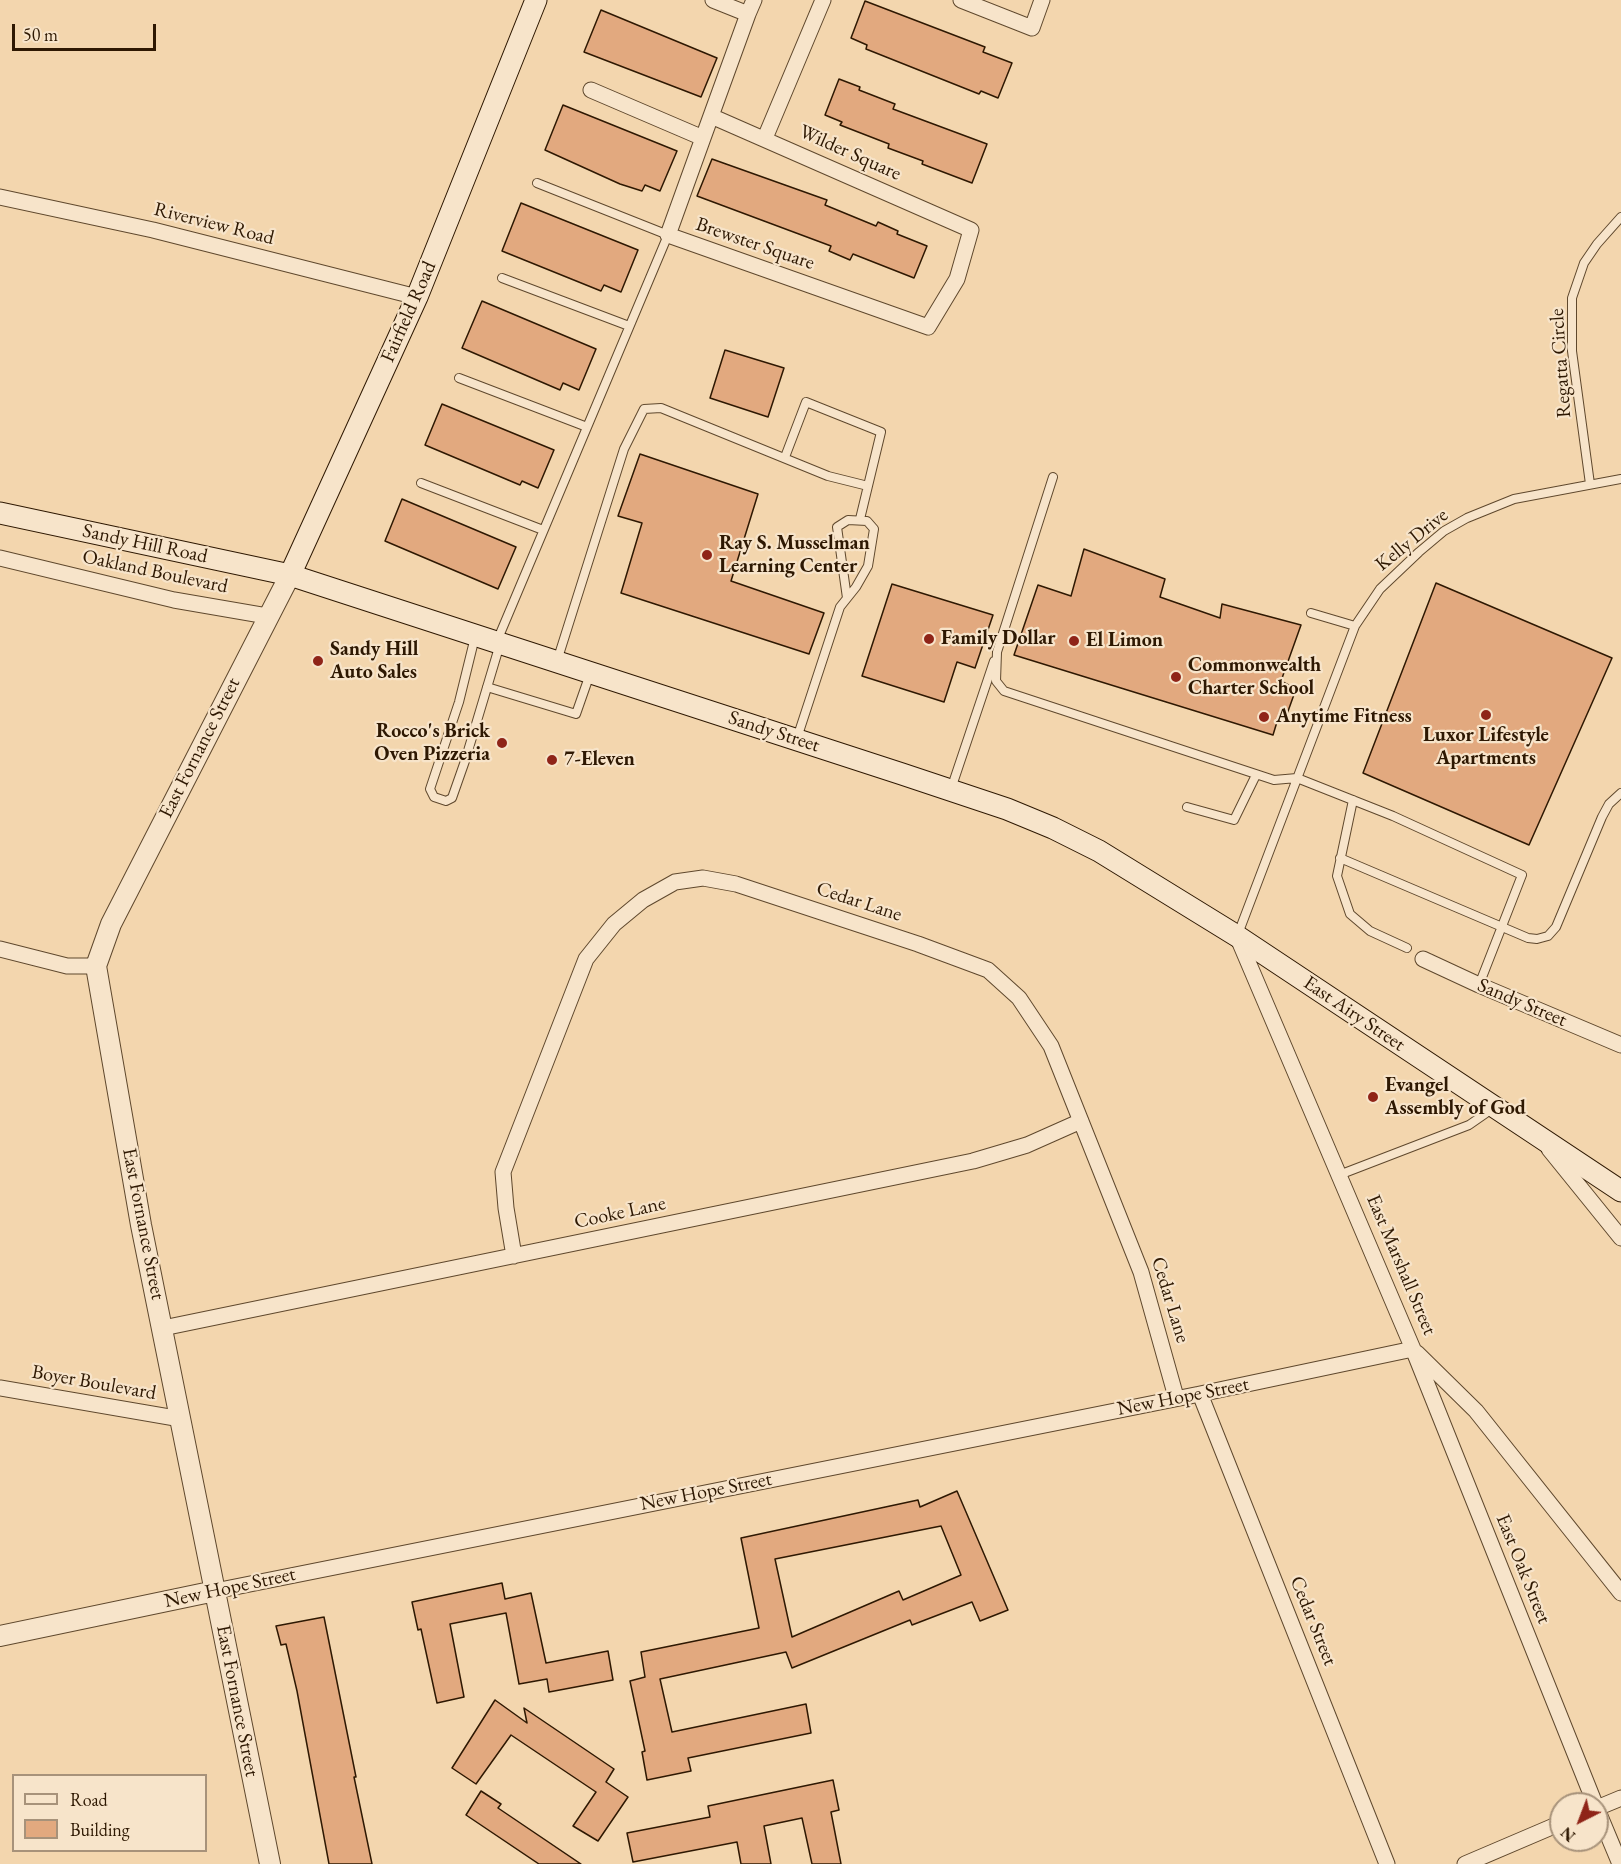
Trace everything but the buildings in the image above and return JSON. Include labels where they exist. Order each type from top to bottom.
[{"type":"main road","name":"Fairfield Road","points":[[290,575],[417,297],[536,0]]},
{"type":"main road","name":"Sandy Hill Road","points":[[0,513],[290,575]]},
{"type":"main road","name":"Sandy Street","points":[[290,575],[951,790],[1044,824],[1098,851],[1237,936]]},
{"type":"main road","name":"East Airy Street","points":[[1237,936],[1543,1142],[1621,1191]]},
{"type":"street","points":[[713,0],[751,7]]},
{"type":"street","points":[[765,138],[824,0]]},
{"type":"street","points":[[961,0],[1032,28],[1042,0]]},
{"type":"street","name":"Brewster Square","points":[[751,7],[668,235],[928,327]]},
{"type":"street","points":[[591,90],[703,138]]},
{"type":"street","name":"Wilder Square","points":[[711,116],[971,230],[957,279],[928,327]]},
{"type":"street","name":"Riverview Road","points":[[0,197],[153,230],[417,297]]},
{"type":"street","name":"Oakland Boulevard","points":[[0,558],[174,600],[267,616]]},
{"type":"street","name":"Fairfield Road","points":[[267,616],[290,575]]},
{"type":"street","name":"East Fornance Street","points":[[267,616],[111,924],[96,966],[141,1225],[270,1864]]},
{"type":"street","name":"Cedar Lane","points":[[514,1256],[502,1172],[586,959],[614,924],[643,900],[675,882],[703,878],[736,884],[988,970],[1019,998],[1051,1046],[1141,1272],[1176,1397]]},
{"type":"street","name":"East Marshall Street","points":[[1237,936],[1413,1349],[1476,1411],[1621,1593]]},
{"type":"street","points":[[0,949],[67,966],[96,966]]},
{"type":"street","name":"Sandy Street","points":[[1423,959],[1621,1045]]},
{"type":"street","name":"Cooke Lane","points":[[163,1328],[973,1161],[1027,1145],[1081,1121]]},
{"type":"street","points":[[1543,1142],[1621,1238]]},
{"type":"street","name":"New Hope Street","points":[[0,1636],[1413,1349]]},
{"type":"street","name":"East Oak Street","points":[[1413,1349],[1590,1792]]},
{"type":"street","name":"Boyer Boulevard","points":[[0,1388],[181,1419]]},
{"type":"street","name":"Cedar Street","points":[[1200,1394],[1387,1864]]},
{"type":"street","points":[[1465,1864],[1549,1828]]},
{"type":"street","name":"East Oak Street","points":[[1609,1838],[1620,1864]]},
{"type":"lane","points":[[475,635],[459,702],[430,789],[434,797],[446,801],[452,798],[487,687],[498,643],[543,530],[668,235],[537,183]]},
{"type":"lane","name":"Regatta Circle","points":[[1590,484],[1572,351],[1572,298],[1584,263],[1621,217]]},
{"type":"lane","points":[[502,278],[629,326]]},
{"type":"lane","points":[[459,378],[587,428]]},
{"type":"lane","points":[[785,457],[806,402],[881,432],[860,519]]},
{"type":"lane","points":[[556,662],[624,449],[644,409],[662,408],[828,476],[868,486]]},
{"type":"lane","points":[[951,790],[1053,477]]},
{"type":"lane","name":"Kelly Drive","points":[[1237,936],[1354,626],[1365,608],[1395,572],[1444,531],[1467,518],[1514,499],[1621,479]]},
{"type":"lane","points":[[421,483],[543,530]]},
{"type":"lane","points":[[797,740],[840,607],[847,598],[864,573],[874,542],[874,529],[867,520],[842,522],[837,527],[847,598]]},
{"type":"lane","points":[[1311,613],[1354,626]]},
{"type":"lane","points":[[997,652],[996,681],[1004,691],[1256,775],[1274,780],[1297,778],[1353,800],[1522,875],[1479,985]]},
{"type":"lane","points":[[487,687],[576,714],[590,673]]},
{"type":"lane","points":[[1187,807],[1234,820],[1256,775]]},
{"type":"lane","points":[[1341,858],[1528,938],[1548,936],[1561,918],[1602,817],[1616,795],[1621,793]]},
{"type":"lane","points":[[1353,800],[1337,876],[1350,914],[1370,931],[1407,948]]},
{"type":"lane","points":[[1339,1175],[1469,1125],[1493,1108]]},
{"type":"place","name":"Ray S. Musselman Learning Center","points":[[707,555]]},
{"type":"place","name":"Family Dollar","points":[[929,639]]},
{"type":"place","name":"El Limon","points":[[1074,641]]},
{"type":"place","name":"Sandy Hill Auto Sales","points":[[318,661]]},
{"type":"place","name":"Commonwealth Charter School","points":[[1176,677]]},
{"type":"place","name":"Luxor Lifestyle Apartments","points":[[1486,715]]},
{"type":"place","name":"Anytime Fitness","points":[[1264,717]]},
{"type":"place","name":"Rocco's Brick Oven Pizzeria","points":[[502,743]]},
{"type":"place","name":"7-Eleven","points":[[552,760]]},
{"type":"place","name":"Evangel Assembly of God","points":[[1373,1097]]}]
